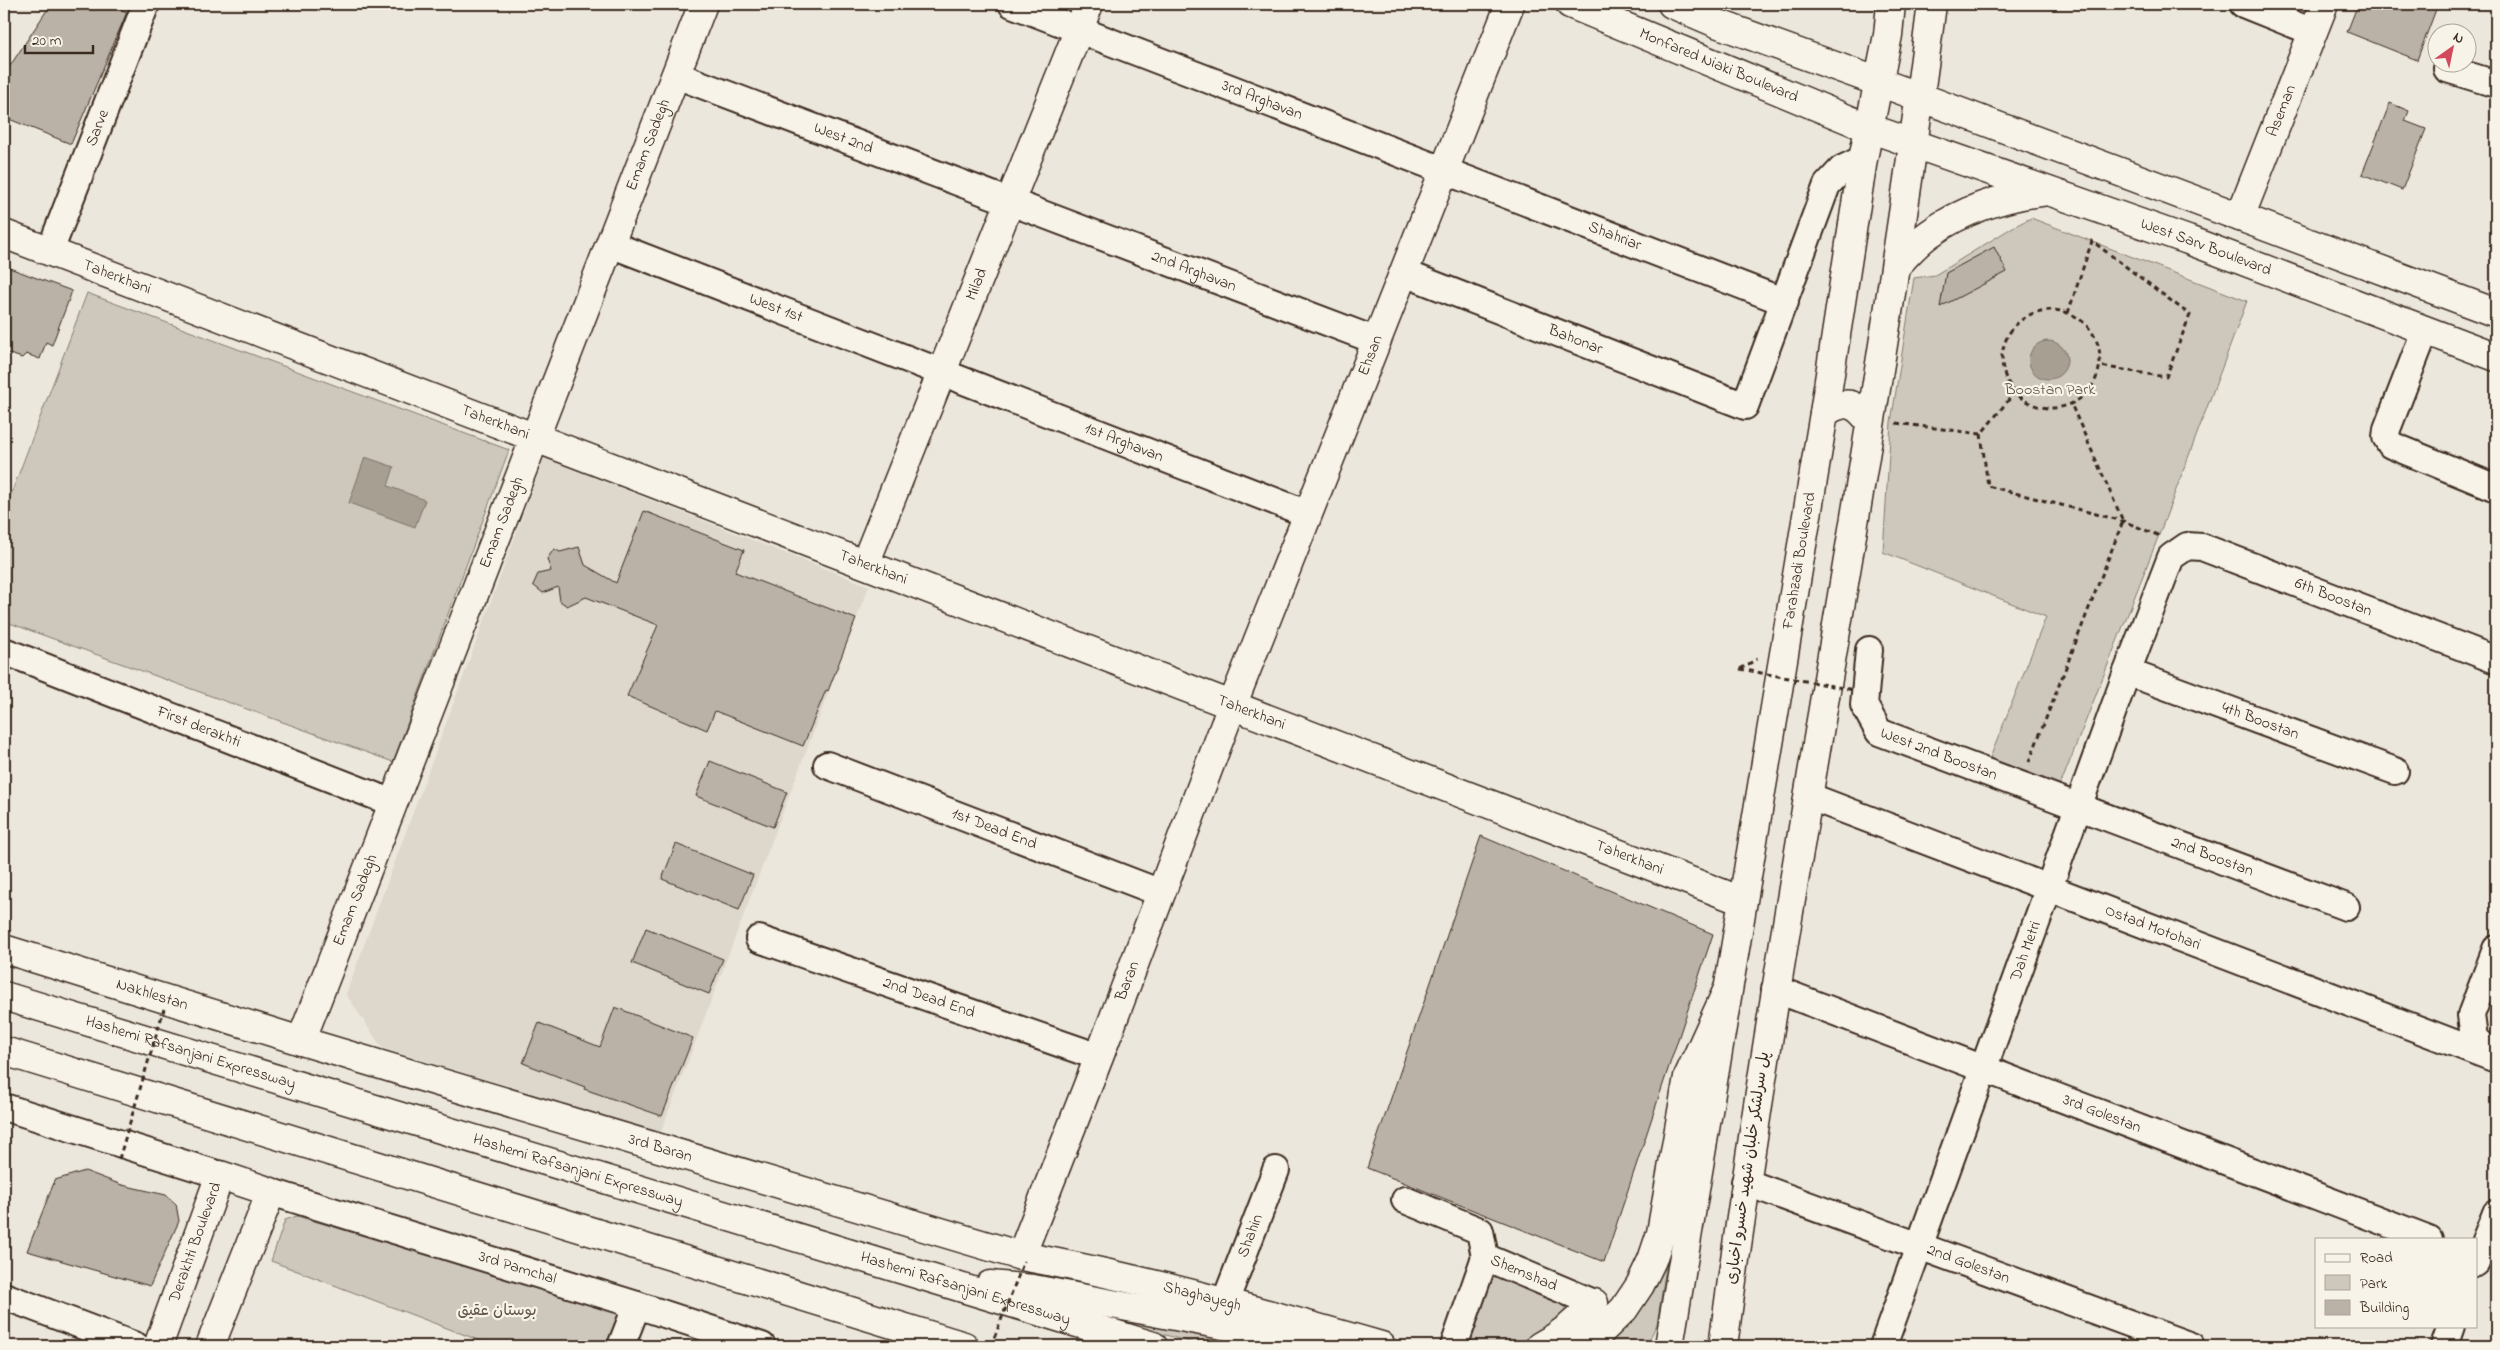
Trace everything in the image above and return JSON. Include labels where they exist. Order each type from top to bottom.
[{"type":"main road","name":"Emam Sadegh","points":[[301,1041],[703,4]]},
{"type":"main road","name":"Milad","points":[[865,564],[1089,4]]},
{"type":"main road","name":"Ehsan","points":[[1232,706],[1510,4]]},
{"type":"main road","name":"Monfared Niaki Boulevard","points":[[1570,4],[1869,128],[1915,143]]},
{"type":"main road","points":[[1672,4],[1719,24],[1920,97],[2496,314]]},
{"type":"main road","points":[[1878,82],[1888,35],[1891,4]]},
{"type":"main road","points":[[1775,990],[1808,796],[1880,422],[1896,266],[1915,143],[1932,4]]},
{"type":"main road","name":"Aseman","points":[[2240,217],[2324,4]]},
{"type":"main road","name":"Farahzadi Boulevard","points":[[1728,991],[1824,413],[1863,159],[1878,82]]},
{"type":"main road","name":"West Sarv Boulevard","points":[[1915,143],[2188,240],[2496,357]]},
{"type":"main road","points":[[1896,266],[1919,242],[1932,232],[1959,217],[2010,197],[2048,190]]},
{"type":"main road","name":"Taherkhani","points":[[4,234],[1742,901]]},
{"type":"main road","points":[[1824,413],[1836,405],[1848,404],[1860,409],[1880,422]]},
{"type":"main road","name":"Baran","points":[[1022,1258],[1232,706]]},
{"type":"main road","name":"Nakhlestan","points":[[4,949],[301,1041]]},
{"type":"main road","name":"پل سرلشکر خلبان شهید خسرو اخباری","points":[[1722,1346],[1775,990]]},
{"type":"main road","points":[[1586,1346],[1624,1309],[1640,1286],[1652,1260],[1661,1233],[1688,1077],[1728,991]]},
{"type":"main road","points":[[1669,1346],[1699,1176],[1728,991]]},
{"type":"main road","name":"Hashemi Rafsanjani Expressway","points":[[4,996],[1153,1346]]},
{"type":"main road","name":"3rd Baran","points":[[301,1041],[1022,1258]]},
{"type":"main road","points":[[4,1051],[934,1341],[964,1346]]},
{"type":"main road","name":"Derakhti Boulevard","points":[[158,1346],[220,1175],[271,1192]]},
{"type":"main road","points":[[210,1346],[271,1192]]},
{"type":"main road","name":"Shaghayegh","points":[[1022,1258],[1076,1266],[1225,1302],[1381,1346]]},
{"type":"main road","points":[[932,1280],[1033,1289],[1228,1326],[1302,1346]]},
{"type":"main road","points":[[1540,1346],[1558,1337],[1594,1303]]},
{"type":"street","name":"Sarve","points":[[50,251],[146,4]]},
{"type":"street","name":"3rd Arghavan","points":[[1012,4],[1444,172]]},
{"type":"street","points":[[2243,4],[2313,32]]},
{"type":"street","points":[[2457,72],[2496,84]]},
{"type":"street","name":"West 2nd","points":[[676,75],[1010,202]]},
{"type":"street","points":[[1785,302],[1827,184],[1842,169],[1863,159]]},
{"type":"street","name":"Shahriar","points":[[1444,172],[1785,302]]},
{"type":"street","name":"2nd Arghavan","points":[[1010,202],[1377,341]]},
{"type":"street","name":"West 1st","points":[[610,244],[941,372]]},
{"type":"street","name":"Bahonar","points":[[1404,272],[1746,406],[1785,302]]},
{"type":"street","points":[[2425,331],[2386,437],[2391,445],[2496,488]]},
{"type":"street","name":"1st Arghavan","points":[[941,372],[1308,514]]},
{"type":"street","name":"6th Boostan","points":[[2171,557],[2187,546],[2202,547],[2496,660]]},
{"type":"street","name":"Dah Metri","points":[[1883,1346],[2127,672],[2171,557]]},
{"type":"street","name":"West 2nd Boostan","points":[[1869,650],[1864,705],[1879,732],[2078,808]]},
{"type":"street","name":"First derakhti","points":[[4,651],[393,803]]},
{"type":"street","name":"4th Boostan","points":[[2127,672],[2395,771]]},
{"type":"street","name":"1st Dead End","points":[[827,765],[1161,893]]},
{"type":"street","name":"Ostad Motohari","points":[[1808,796],[2496,1059]]},
{"type":"street","name":"2nd Boostan","points":[[2078,808],[2346,907]]},
{"type":"street","name":"2nd Dead End","points":[[759,939],[1099,1057]]},
{"type":"street","points":[[2496,949],[2471,1015],[2474,1038],[2496,1059]]},
{"type":"street","name":"3rd Golestan","points":[[1775,990],[2426,1238]]},
{"type":"street","points":[[4,1106],[220,1175]]},
{"type":"street","name":"Shahin","points":[[1225,1302],[1276,1170]]},
{"type":"street","name":"2nd Golestan","points":[[1745,1182],[2191,1346]]},
{"type":"street","name":"3rd Pamchal","points":[[271,1192],[638,1305],[762,1346]]},
{"type":"street","points":[[1405,1200],[1480,1231],[1485,1257]]},
{"type":"street","points":[[2482,1260],[2496,1213]]},
{"type":"street","name":"Shemshad","points":[[1454,1346],[1485,1257],[1594,1303]]},
{"type":"street","points":[[4,1296],[136,1346]]},
{"type":"street","points":[[621,1346],[638,1305]]},
{"type":"street","points":[[2444,1346],[2451,1328]]},
{"type":"path","points":[[2068,313],[2092,241],[2190,315],[2166,377],[2100,366]]},
{"type":"path","points":[[2052,310],[2068,313],[2082,321],[2093,334],[2099,349],[2100,366],[2095,382],[2085,395],[2071,404],[2057,408],[2041,407],[2027,402],[2015,392],[2006,379],[2002,363],[2003,347],[2010,332],[2021,320],[2036,312],[2052,310]]},
{"type":"path","points":[[2015,392],[1980,434],[1988,486],[2123,521],[2159,535],[2171,557]]},
{"type":"path","points":[[2019,785],[2123,521],[2071,404]]},
{"type":"path","points":[[1880,422],[1980,434]]},
{"type":"path","points":[[1740,669],[1854,690]]},
{"type":"path","points":[[119,1159],[164,1008]]},
{"type":"path","points":[[991,1346],[1022,1258]]},
{"type":"shaded area","points":[[2048,341],[2061,347],[2067,360],[2061,373],[2048,379],[2035,373],[2029,360],[2035,347]]},
{"type":"shaded area","points":[[365,457],[394,467],[388,486],[425,500],[415,527],[349,503]]},
{"type":"shaded area","points":[[544,458],[869,586],[661,1132],[382,1048],[346,994]]},
{"type":"green space","name":"Boostan Park","points":[[2031,218],[2247,301],[2159,535],[2060,786],[1990,758],[2046,617],[1883,552],[1891,422],[1914,278],[1935,275]]},
{"type":"green space","points":[[87,293],[509,450],[393,762],[4,621],[4,513]]},
{"type":"green space","points":[[1684,1151],[1657,1324],[1646,1346],[1596,1346],[1606,1338]]},
{"type":"green space","name":"بوستان عقیق","points":[[297,1216],[620,1312],[606,1346],[494,1346],[271,1261],[285,1220]]},
{"type":"green space","points":[[1499,1271],[1568,1298],[1561,1324],[1520,1346],[1466,1346],[1492,1276]]},
{"type":"green space","points":[[1033,1296],[1279,1346],[1203,1346]]},
{"type":"building","points":[[51,4],[109,4],[127,12],[71,144],[4,117],[4,75]]},
{"type":"building","points":[[2358,4],[2438,4],[2431,22],[2428,22],[2428,31],[2417,60],[2347,32]]},
{"type":"building","points":[[2390,103],[2409,111],[2405,121],[2426,129],[2402,190],[2362,174]]},
{"type":"building","points":[[1994,247],[2007,272],[1940,307],[1946,273]]},
{"type":"building","points":[[4,266],[72,291],[52,345],[46,342],[40,359],[26,354],[22,358],[4,352]]},
{"type":"building","points":[[644,511],[744,550],[735,572],[856,619],[828,691],[826,690],[803,746],[715,711],[707,730],[627,696],[658,625],[586,597],[567,606],[560,601],[558,587],[543,593],[533,585],[538,574],[551,571],[547,559],[554,549],[560,552],[579,547],[585,565],[616,583]]},
{"type":"building","points":[[710,761],[787,792],[773,827],[696,796]]},
{"type":"building","points":[[1481,836],[1713,934],[1604,1262],[1367,1168]]},
{"type":"building","points":[[676,844],[753,875],[739,910],[662,879]]},
{"type":"building","points":[[646,928],[723,959],[709,994],[632,963]]},
{"type":"building","points":[[615,1007],[693,1038],[662,1116],[584,1089],[585,1087],[523,1063],[539,1023],[600,1047]]},
{"type":"building","points":[[85,1171],[122,1185],[166,1195],[176,1204],[179,1221],[150,1286],[27,1251],[55,1180]]}]
